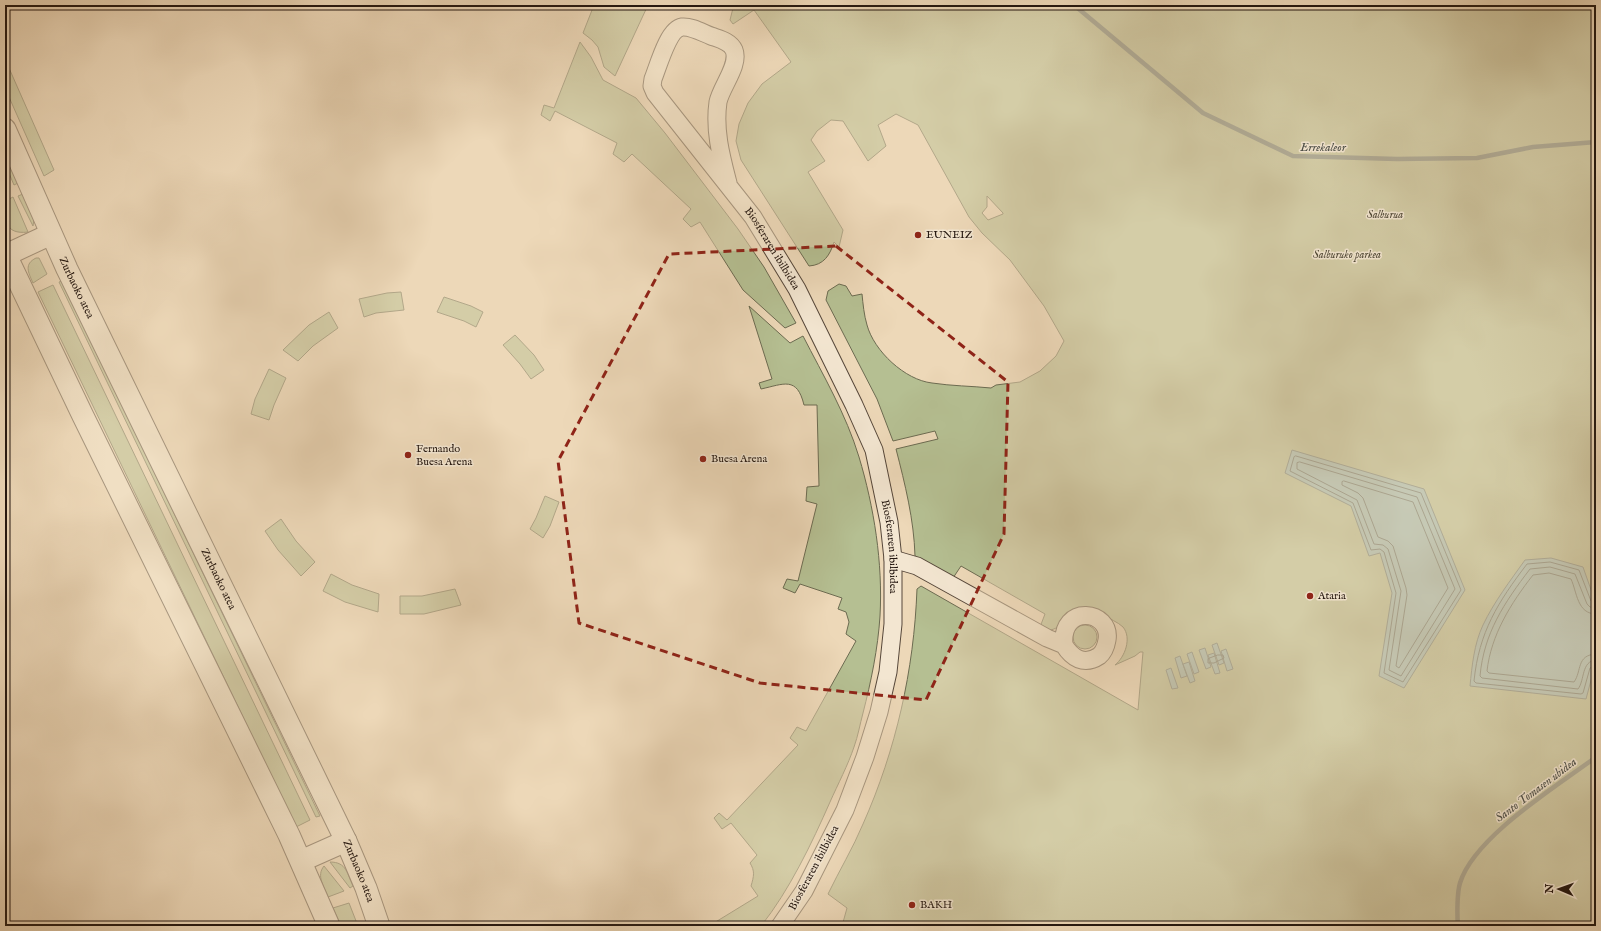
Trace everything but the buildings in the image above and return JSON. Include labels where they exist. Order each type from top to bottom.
[{"type":"street","name":"Biosferaren ibilbidea","points":[[728,183],[720,150],[716,123],[719,100],[732,70],[734,50],[728,43],[689,28],[681,27],[674,32],[669,39],[653,79],[652,86],[655,93],[728,183],[753,217],[797,289],[874,450],[889,522],[893,559],[893,624],[888,672],[879,712],[866,757],[845,810],[804,890],[780,926]]},
{"type":"street","name":"Zurbaoko atea","points":[[5,129],[67,269],[346,841],[366,888],[379,926]]},
{"type":"street","points":[[51,234],[5,254],[86,423],[243,740],[301,861],[329,926]]},
{"type":"street","points":[[893,559],[917,566],[1047,638],[1064,645]]},
{"type":"street","points":[[301,861],[346,841]]},
{"type":"highlighted area","points":[[836,246],[1008,382],[1004,534],[926,700],[760,683],[579,623],[558,461],[669,254]]},
{"type":"green space","points":[[594,5],[648,5],[615,76],[604,67],[598,47],[583,33]]},
{"type":"green space","name":"Salburuko parkea","points":[[726,5],[1596,5],[1596,926],[842,926],[847,908],[828,894],[855,842],[875,796],[894,738],[912,649],[917,589],[921,586],[1138,710],[1143,652],[1140,652],[1135,656],[1115,665],[1119,662],[1126,647],[1126,631],[1119,624],[1104,615],[1051,630],[1045,629],[1040,627],[1045,614],[961,566],[953,578],[915,556],[911,516],[896,449],[938,439],[935,431],[893,441],[877,399],[826,300],[828,291],[839,284],[846,286],[852,296],[862,294],[867,325],[876,345],[892,363],[911,376],[922,381],[947,385],[991,388],[996,385],[1020,382],[1040,371],[1056,356],[1064,341],[1044,306],[1010,260],[982,233],[969,217],[918,125],[896,114],[878,125],[886,146],[868,161],[843,121],[831,120],[817,131],[811,140],[825,161],[808,172],[843,230],[839,247],[834,242],[831,251],[826,258],[819,264],[809,266],[741,160],[736,141],[739,124],[748,103],[762,84],[791,62],[754,10],[733,24],[730,20],[733,8]],"holes":[[[987,196],[1003,213],[988,220],[982,213],[987,207]]]},
{"type":"green space","points":[[580,42],[591,57],[603,80],[636,98],[665,133],[738,229],[764,267],[796,323],[785,328],[743,290],[700,222],[691,227],[683,219],[691,209],[632,154],[624,162],[613,154],[617,143],[555,111],[550,121],[541,115],[544,105],[554,108]]},
{"type":"green space","points":[[5,59],[54,170],[44,176],[5,88]]},
{"type":"green space","points":[[5,155],[18,183],[14,185],[5,164]]},
{"type":"green space","points":[[23,194],[34,219],[33,226],[18,196]]},
{"type":"green space","points":[[13,197],[28,232],[14,231],[10,228],[6,220],[5,201]]},
{"type":"green space","points":[[39,258],[47,274],[33,283],[28,266],[32,260]]},
{"type":"green space","points":[[62,281],[320,816],[316,817],[59,282]]},
{"type":"green space","points":[[53,285],[310,820],[296,827],[38,292]]},
{"type":"green space","points":[[401,292],[404,310],[376,313],[364,317],[359,299],[387,293]]},
{"type":"green space","points":[[444,297],[471,306],[483,312],[476,327],[464,321],[437,312]]},
{"type":"green space","points":[[749,306],[790,343],[803,336],[848,425],[859,457],[873,515],[879,556],[881,596],[880,616],[874,665],[855,743],[849,761],[816,834],[799,866],[781,898],[761,926],[709,926],[758,896],[751,886],[754,874],[750,863],[757,855],[731,823],[722,829],[714,818],[719,813],[727,820],[798,745],[790,738],[797,727],[806,731],[856,641],[846,634],[849,622],[846,612],[838,609],[842,598],[800,584],[795,593],[783,588],[787,579],[798,581],[817,504],[806,501],[807,487],[819,486],[817,405],[804,405],[798,390],[788,384],[776,385],[761,389],[759,383],[772,379]]},
{"type":"green space","points":[[329,312],[338,328],[313,346],[298,361],[283,350],[309,325]]},
{"type":"green space","points":[[515,335],[534,355],[544,370],[531,379],[503,345]]},
{"type":"green space","points":[[269,369],[286,378],[269,420],[251,414],[255,399]]},
{"type":"green space","points":[[545,496],[559,502],[550,526],[543,538],[530,529]]},
{"type":"green space","points":[[281,519],[296,541],[315,562],[301,576],[278,550],[265,531]]},
{"type":"green space","points":[[331,574],[352,585],[379,594],[378,612],[345,602],[323,591]]},
{"type":"green space","points":[[455,589],[461,605],[424,614],[400,614],[400,596],[422,596]]},
{"type":"green space","points":[[1085,625],[1094,628],[1097,637],[1094,646],[1085,649],[1076,646],[1073,637],[1076,628]]},
{"type":"green space","points":[[330,862],[343,866],[348,873],[353,886],[350,888]]},
{"type":"green space","points":[[324,866],[344,891],[328,897],[321,877]]},
{"type":"green space","points":[[349,903],[358,926],[341,926],[333,908]]},
{"type":"water","points":[[1292,450],[1424,489],[1465,590],[1404,688],[1379,676],[1392,593],[1380,553],[1369,556],[1351,506],[1285,473]]},
{"type":"water","points":[[1551,558],[1583,567],[1596,604],[1594,669],[1586,699],[1470,686],[1477,640],[1487,616],[1497,600],[1525,560]]},
{"type":"water","points":[[1217,643],[1224,663],[1219,665],[1212,645]]},
{"type":"water","points":[[1205,648],[1211,667],[1206,669],[1199,650]]},
{"type":"water","points":[[1226,649],[1233,669],[1227,671],[1221,651]]},
{"type":"water","points":[[1192,652],[1199,672],[1194,674],[1187,654]]},
{"type":"water","points":[[1214,653],[1220,673],[1215,674],[1208,655]]},
{"type":"water","points":[[1180,656],[1187,676],[1181,678],[1175,658]]},
{"type":"water","points":[[1189,662],[1195,681],[1190,683],[1183,664]]},
{"type":"water","points":[[1171,668],[1178,688],[1172,689],[1166,670]]},
{"type":"waterway","name":"Errekaleor","points":[[1074,5],[1203,113],[1293,156],[1397,159],[1477,158],[1533,147],[1596,142]]},
{"type":"waterway","name":"Santo Tomasen ubidea","points":[[1458,926],[1458,892],[1460,883],[1468,866],[1482,848],[1499,831],[1540,797],[1596,757]]},
{"type":"place","name":"EUNEIZ","points":[[918,235]]},
{"type":"place","name":"Fernando Buesa Arena","points":[[408,455]]},
{"type":"place","name":"Buesa Arena","points":[[703,459]]},
{"type":"place","name":"Ataria","points":[[1310,596]]},
{"type":"place","name":"BAKH","points":[[912,905]]},
{"type":"park label","name":"Salburua","points":[[1385,215]]}]
